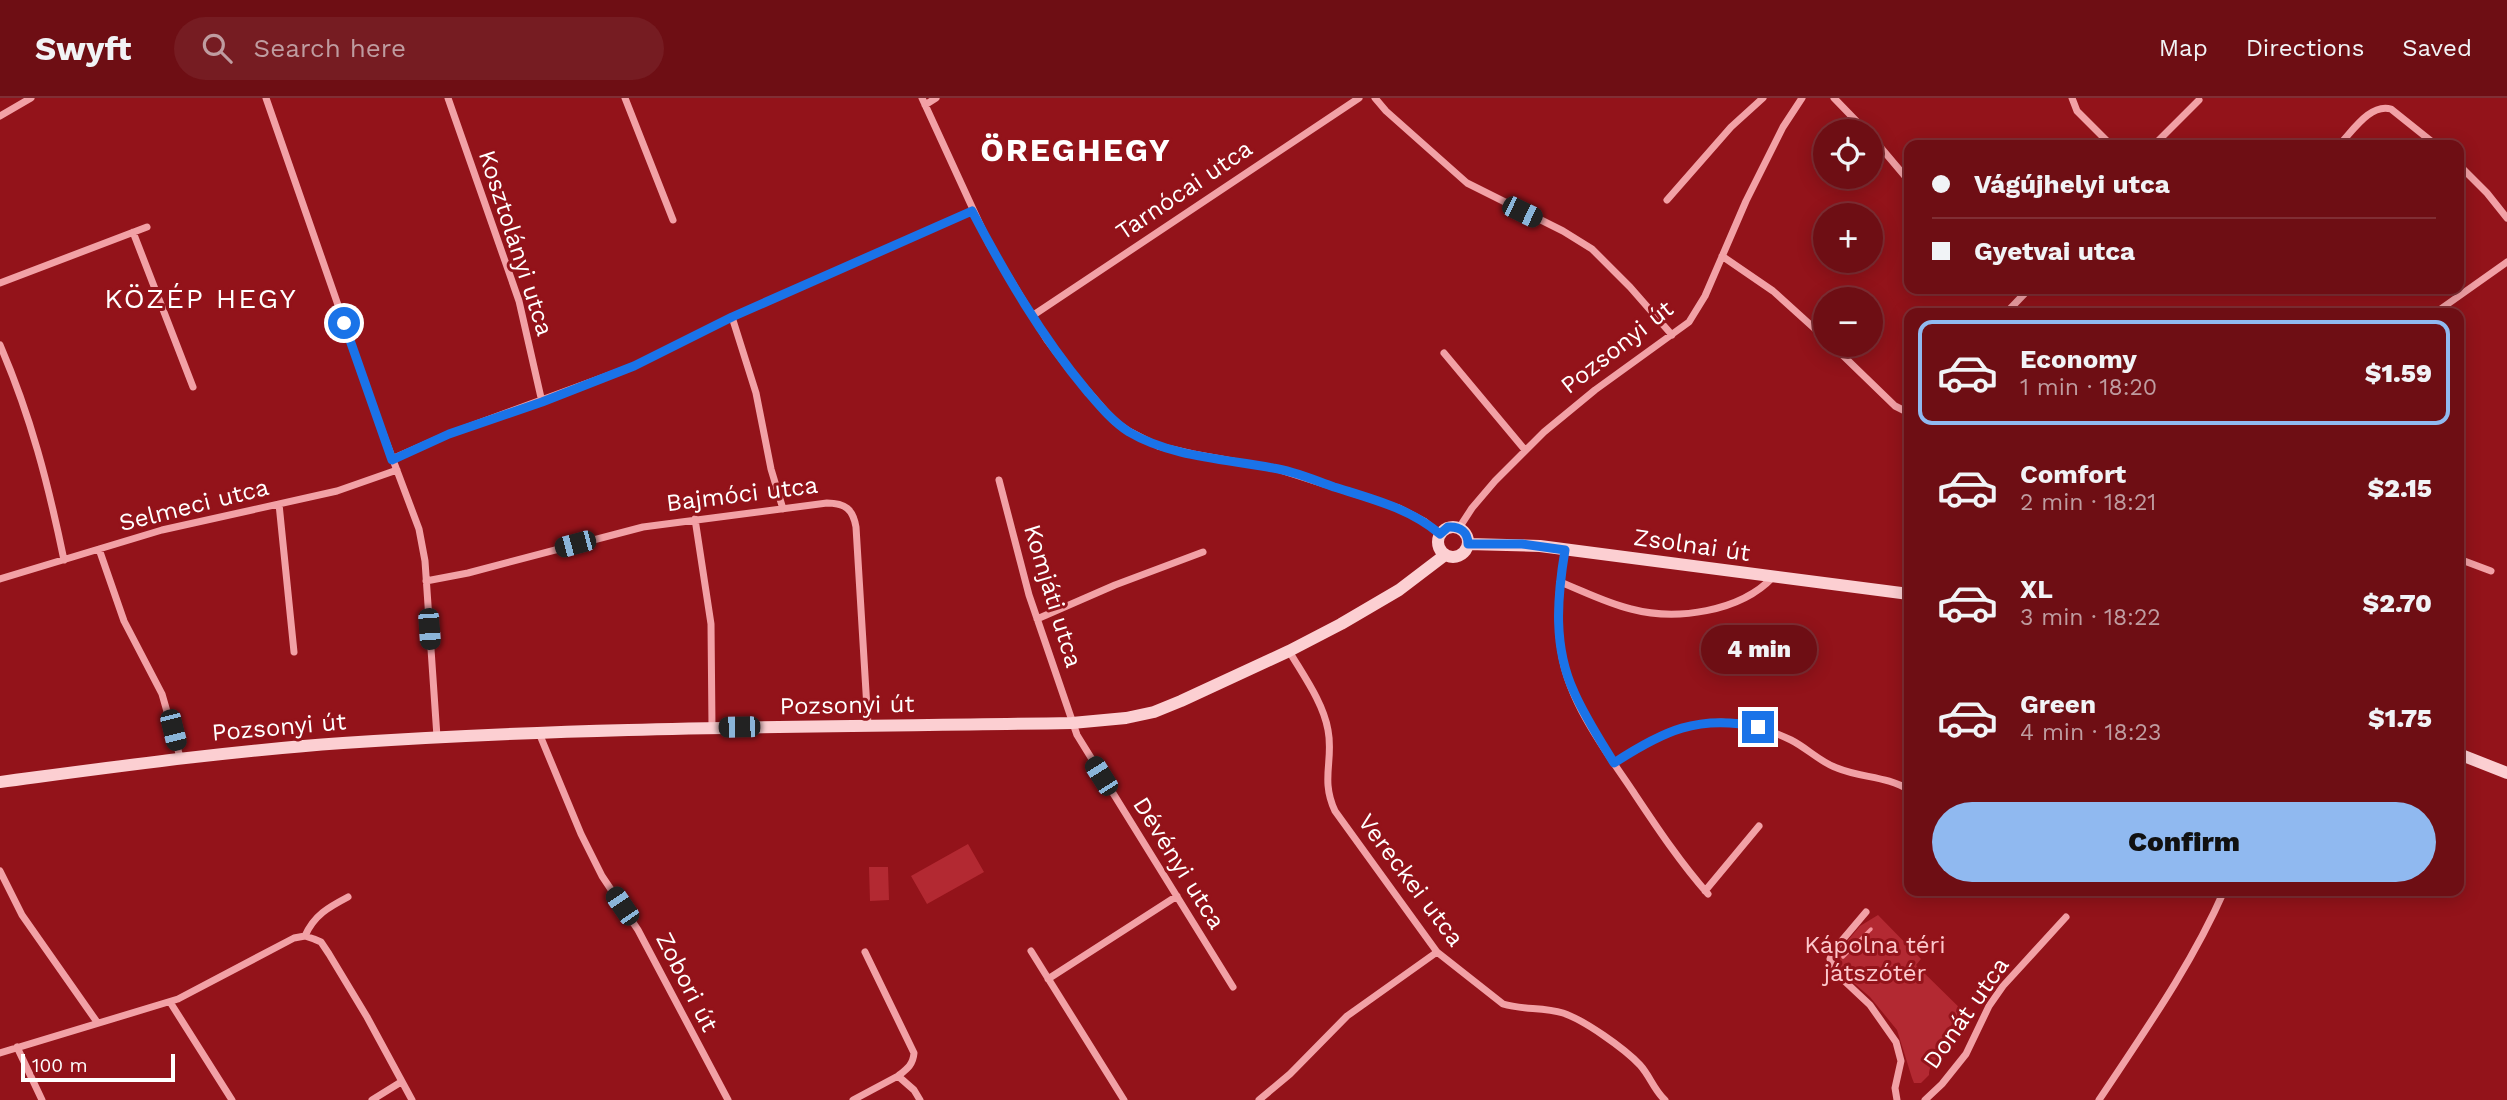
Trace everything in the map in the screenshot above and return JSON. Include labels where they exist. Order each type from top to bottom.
[{"type":"street","points":[[0,116],[31,98]]},
{"type":"street","points":[[266,98],[392,460],[419,529],[426,582],[437,737]]},
{"type":"street","name":"Kosztolányi utca","points":[[448,98],[519,301],[542,402]]},
{"type":"street","points":[[625,98],[673,220]]},
{"type":"street","points":[[936,98],[923,102],[989,244],[1032,316],[1068,369],[1102,408],[1126,430],[1158,446],[1176,451],[1278,468],[1328,484],[1399,508],[1424,521],[1440,534]]},
{"type":"street","name":"Tarnócai utca","points":[[1032,316],[1359,98]]},
{"type":"street","points":[[1376,98],[1386,111],[1467,183],[1563,231],[1592,249],[1672,335]]},
{"type":"street","points":[[1667,200],[1731,127],[1763,98]]},
{"type":"street","name":"Pozsonyi út","points":[[1459,528],[1472,508],[1525,450],[1595,390],[1689,321],[1705,296],[1777,139],[1802,98]]},
{"type":"street","points":[[1834,98],[1854,119]]},
{"type":"street","points":[[2072,98],[2077,111],[2106,140]]},
{"type":"street","points":[[2159,140],[2199,100]]},
{"type":"street","points":[[2344,140],[2371,112],[2385,107],[2430,140]]},
{"type":"street","points":[[1883,150],[1904,175]]},
{"type":"street","points":[[2464,171],[2507,218]]},
{"type":"street","points":[[392,460],[449,434],[634,366],[732,317],[972,211]]},
{"type":"street","points":[[0,283],[147,227]]},
{"type":"street","points":[[133,232],[193,387]]},
{"type":"street","points":[[1722,256],[1773,291],[1813,327]]},
{"type":"street","points":[[2464,292],[2507,262]]},
{"type":"street","points":[[2011,308],[2023,294]]},
{"type":"street","points":[[2442,308],[2462,294]]},
{"type":"street","points":[[732,317],[759,403],[771,469],[783,509]]},
{"type":"street","points":[[0,345],[38,445],[64,560]]},
{"type":"street","points":[[1444,353],[1525,450]]},
{"type":"street","points":[[1845,357],[1904,413]]},
{"type":"street","name":"Selmeci utca","points":[[0,579],[162,530],[337,491],[397,470]]},
{"type":"street","name":"Komjáti utca","points":[[999,480],[1037,620],[1072,723]]},
{"type":"street","name":"Bajmóci utca","points":[[426,582],[628,530],[695,519],[836,503],[851,511],[855,519],[868,725]]},
{"type":"street","points":[[279,504],[294,652]]},
{"type":"street","points":[[695,519],[711,624],[712,727]]},
{"type":"street","points":[[1448,527],[1459,528],[1466,534],[1468,544],[1465,551],[1458,556],[1445,555],[1439,548],[1440,534],[1448,527]]},
{"type":"street","name":"Zsolnai út","points":[[1468,544],[1522,544],[1904,593]]},
{"type":"street","points":[[99,549],[124,621],[162,694],[180,757]]},
{"type":"street","points":[[1565,550],[1558,609],[1559,638],[1566,673],[1581,707],[1614,763],[1674,853],[1706,893],[1759,826]]},
{"type":"street","points":[[1037,620],[1115,585],[1203,552]]},
{"type":"street","name":"Pozsonyi út","points":[[0,782],[180,757],[437,737],[712,727],[1110,721],[1154,712],[1289,651],[1375,605],[1445,555]]},
{"type":"street","points":[[2464,561],[2491,571]]},
{"type":"street","points":[[1560,582],[1632,610],[1670,614],[1733,603],[1752,594],[1773,577]]},
{"type":"street","name":"Vereckei utca","points":[[1289,651],[1313,692],[1328,729],[1328,789],[1335,811],[1437,952],[1503,1004],[1560,1012],[1609,1041],[1639,1064],[1665,1100]]},
{"type":"street","points":[[1614,763],[1654,738],[1681,727],[1724,722],[1775,733],[1836,768],[1888,780],[1904,788]]},
{"type":"street","name":"Dévényi utca","points":[[1072,723],[1082,746],[1233,987]]},
{"type":"street","name":"Zobori út","points":[[538,732],[581,834],[602,876],[638,930],[728,1100]]},
{"type":"street","points":[[2464,756],[2507,773]]},
{"type":"street","points":[[0,871],[22,915],[97,1022]]},
{"type":"street","points":[[1048,979],[1177,896]]},
{"type":"street","points":[[2099,1100],[2171,991],[2222,896]]},
{"type":"street","points":[[305,936],[324,910],[348,897]]},
{"type":"street","points":[[1866,912],[1833,951],[1830,959],[1837,974],[1870,1005],[1896,1042],[1900,1061],[1895,1088],[1897,1100]]},
{"type":"street","name":"Donát utca","points":[[1925,1100],[1966,1054],[1989,1006],[2003,986],[2066,917]]},
{"type":"street","points":[[0,1053],[170,1002],[294,938],[305,936],[321,942],[329,954],[368,1017],[412,1100]]},
{"type":"street","points":[[1031,951],[1124,1100]]},
{"type":"street","points":[[853,1100],[909,1068],[914,1053],[865,952]]},
{"type":"street","points":[[1259,1100],[1290,1074],[1347,1016],[1437,952]]},
{"type":"street","points":[[170,1002],[232,1100]]},
{"type":"street","points":[[18,1047],[42,1100]]},
{"type":"street","points":[[898,1076],[914,1090],[920,1100]]},
{"type":"street","points":[[372,1100],[401,1082]]},
{"type":"street","points":[[1651,1100],[1657,1091]]},
{"type":"green space","points":[[968,844],[984,872],[927,904],[911,876]]},
{"type":"green space","points":[[869,867],[888,867],[889,900],[870,901]]},
{"type":"green space","name":"Kápolna téri játszótér","points":[[1878,915],[1921,959],[1916,965],[1971,1019],[1969,1022],[1960,1015],[1945,1032],[1955,1039],[1949,1040],[1951,1044],[1934,1062],[1929,1075],[1921,1083],[1914,1083],[1897,1030],[1870,997],[1841,972],[1835,959],[1860,926]]},
{"type":"waterway","points":[[1843,957],[1871,929]]},
{"type":"district","name":"ÖREGHEGY","points":[[1076,150]]},
{"type":"district","name":"KÖZÉP HEGY","points":[[201,298]]},
{"type":"route","points":[[344,323],[392,460],[449,434],[634,366],[732,317],[972,211],[1047,340],[1102,408],[1126,430],[1158,446],[1278,468],[1399,508],[1424,521],[1440,534],[1448,527],[1463,530],[1468,544],[1522,544],[1565,550],[1558,609],[1562,657],[1581,707],[1614,763],[1654,738],[1692,724],[1724,722],[1758,727]]}]
